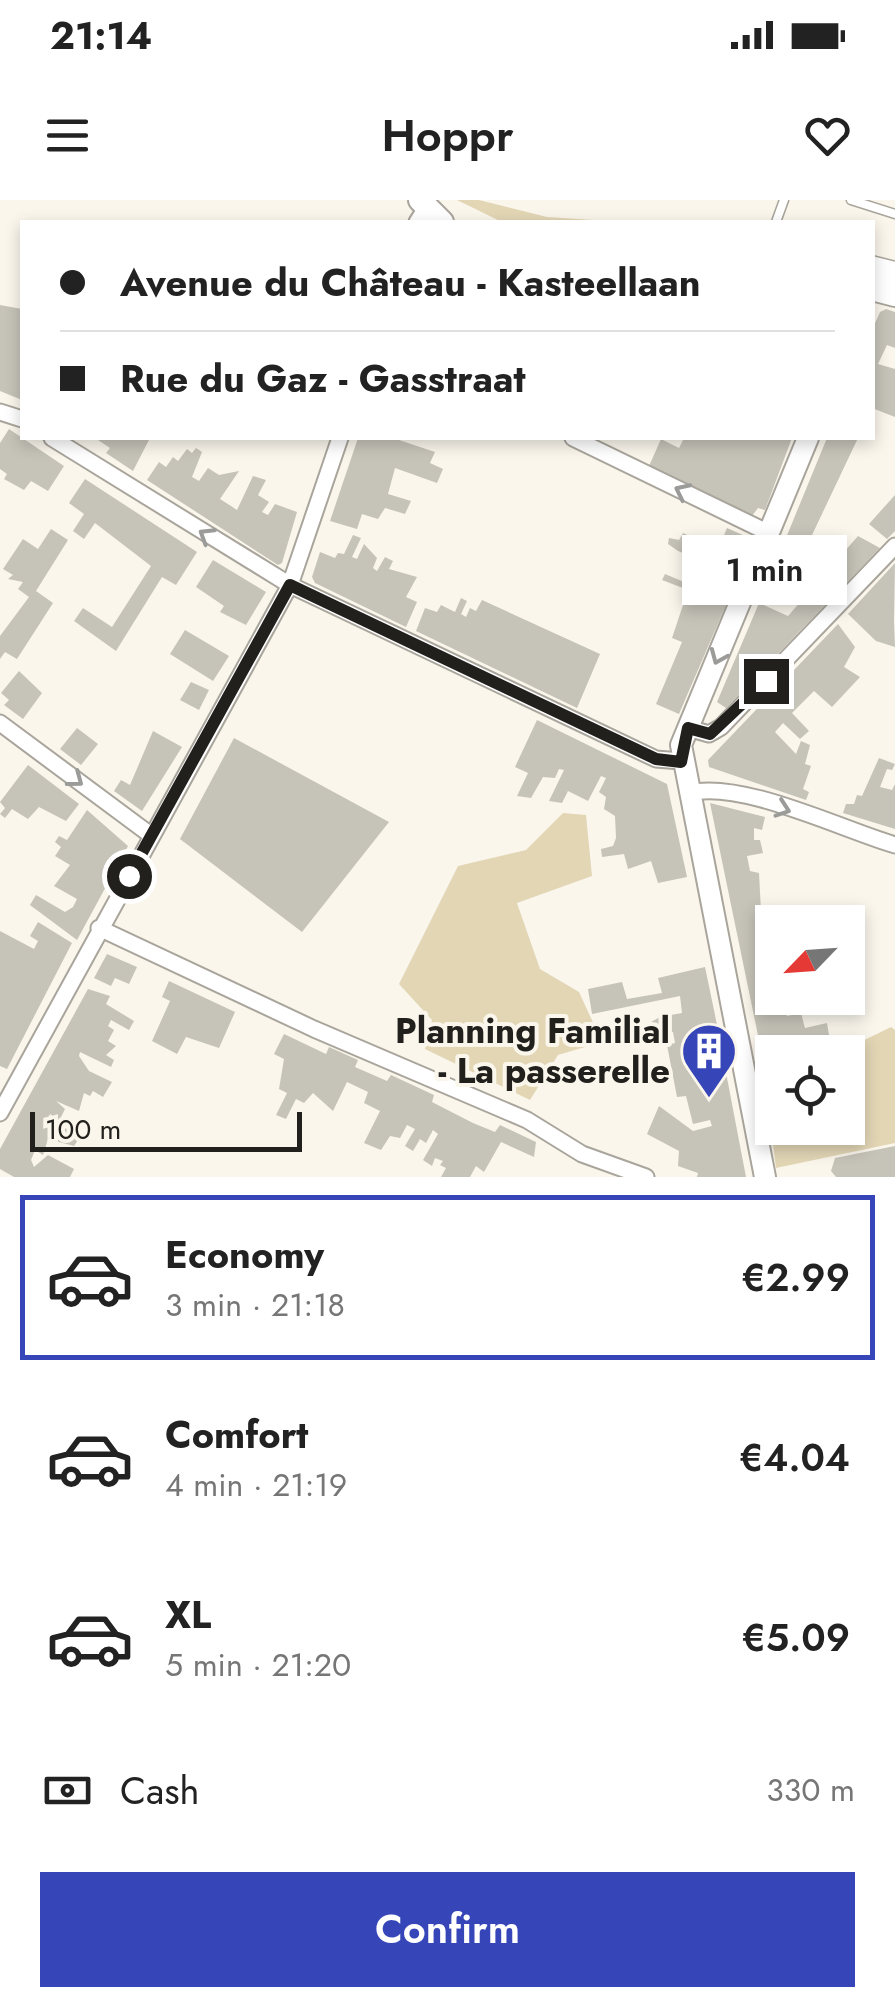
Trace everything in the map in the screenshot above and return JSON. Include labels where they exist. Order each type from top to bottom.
[{"type":"street","points":[[55,440],[290,585],[656,759],[681,762]]},
{"type":"street","points":[[0,1113],[290,585],[339,440]]},
{"type":"street","points":[[576,440],[770,533]]},
{"type":"street","points":[[765,1177],[681,762],[688,728],[807,440]]},
{"type":"street","points":[[688,728],[710,734],[721,727],[895,546]]},
{"type":"street","points":[[0,723],[152,836]]},
{"type":"street","points":[[689,793],[708,788],[895,845]]},
{"type":"street","points":[[100,928],[314,1029],[527,1120],[582,1154],[646,1177]]},
{"type":"lane","points":[[851,200],[895,214]]},
{"type":"shaded area","points":[[457,200],[479,200],[547,217],[593,220],[498,220]]},
{"type":"shaded area","points":[[563,813],[586,815],[592,876],[517,903],[540,969],[579,992],[602,1042],[558,1055],[530,1100],[425,1049],[432,1020],[399,984],[458,866],[526,850]]},
{"type":"shaded area","points":[[891,1027],[895,1030],[895,1143],[776,1168],[773,1145],[865,1145],[865,1040]]},
{"type":"building","points":[[0,305],[20,309],[20,399],[0,391]]},
{"type":"building","points":[[880,312],[895,312],[895,348],[887,345],[878,364],[895,369],[895,417],[875,409],[875,323]]},
{"type":"building","points":[[9,429],[64,466],[48,491],[31,481],[24,490],[4,479],[7,474],[0,469],[0,443]]},
{"type":"building","points":[[98,440],[149,440],[133,471],[106,453],[110,448]]},
{"type":"building","points":[[357,440],[399,440],[435,452],[430,463],[443,469],[437,483],[395,468],[388,494],[411,501],[405,514],[385,508],[378,519],[362,514],[357,529],[330,521]]},
{"type":"building","points":[[661,440],[679,448],[683,440],[791,440],[765,510],[758,508],[752,516],[649,466]]},
{"type":"building","points":[[826,440],[857,440],[785,592],[767,584]]},
{"type":"building","points":[[196,448],[202,452],[192,477],[199,481],[208,468],[219,475],[239,471],[220,499],[237,510],[253,476],[266,480],[258,495],[269,502],[262,512],[268,515],[275,504],[297,512],[282,563],[278,565],[147,480],[159,462],[166,467],[173,457],[178,461],[187,449],[192,453]]},
{"type":"building","points":[[85,479],[197,552],[176,585],[162,577],[116,651],[74,621],[83,608],[112,627],[151,566],[95,523],[84,539],[73,531],[84,514],[69,503]]},
{"type":"building","points":[[895,495],[895,531],[887,539],[869,524]]},
{"type":"building","points":[[727,528],[754,540],[679,714],[656,704],[682,642],[672,638],[688,590],[662,580],[665,574],[696,587],[705,563],[678,551],[668,544],[669,538],[679,540],[683,533],[718,549]]},
{"type":"building","points":[[51,529],[68,540],[36,591],[53,603],[17,659],[5,652],[0,659],[0,636],[29,597],[18,589],[23,582],[8,579],[13,575],[3,569],[23,539],[38,549]]},
{"type":"building","points":[[353,535],[361,538],[352,557],[357,559],[364,544],[377,558],[373,568],[377,571],[385,557],[393,561],[389,569],[417,577],[406,597],[417,602],[406,627],[315,583],[312,577],[320,552],[335,558],[338,553],[344,554]]},
{"type":"building","points":[[858,536],[880,548],[770,662],[758,656],[749,673],[755,677],[726,708],[717,702],[759,603],[788,616]]},
{"type":"building","points":[[213,560],[266,592],[246,625],[220,612],[224,606],[196,587]]},
{"type":"building","points":[[895,563],[895,647],[876,641],[848,614]]},
{"type":"building","points":[[461,598],[467,601],[461,614],[466,617],[470,608],[476,611],[482,600],[600,654],[577,708],[416,631],[425,608],[437,612],[441,605],[455,612]]},
{"type":"building","points":[[838,624],[855,647],[844,667],[860,677],[832,707],[814,691],[792,713],[809,731],[800,739],[783,723],[775,732],[796,754],[801,741],[810,745],[805,764],[811,766],[803,789],[809,792],[806,800],[709,767],[708,760]]},
{"type":"building","points":[[185,630],[229,656],[213,681],[170,654]]},
{"type":"building","points":[[19,671],[42,693],[23,719],[4,705],[9,700],[1,693]]},
{"type":"building","points":[[191,682],[209,690],[199,710],[180,700]]},
{"type":"building","points":[[537,720],[667,784],[687,877],[658,883],[651,861],[628,869],[624,854],[602,857],[601,849],[613,846],[616,838],[615,816],[604,809],[606,797],[599,792],[606,778],[601,776],[588,801],[568,791],[562,803],[549,801],[564,770],[559,769],[555,778],[543,777],[531,798],[517,796],[528,773],[515,767]]},
{"type":"building","points":[[77,728],[98,744],[81,765],[60,749]]},
{"type":"building","points":[[153,731],[182,747],[142,811],[114,791],[121,780],[130,785]]},
{"type":"building","points":[[234,738],[389,822],[302,932],[180,839]]},
{"type":"building","points":[[879,758],[895,764],[892,770],[887,769],[880,787],[892,790],[895,784],[895,829],[843,813],[846,804],[854,804],[857,795],[862,796]]},
{"type":"building","points":[[28,765],[79,804],[66,821],[39,807],[28,819],[12,809],[5,818],[0,814],[5,808],[0,802]]},
{"type":"building","points":[[710,803],[765,817],[762,830],[754,828],[754,840],[760,840],[763,853],[747,856],[750,871],[759,873],[761,905],[755,905],[755,1015],[802,1015],[805,1028],[827,1023],[829,1035],[758,1035]]},
{"type":"building","points":[[87,810],[128,846],[77,940],[30,905],[36,895],[65,912],[73,907],[77,899],[54,886],[70,865],[55,856],[61,847],[55,842],[59,836],[67,840]]},
{"type":"building","points":[[38,922],[72,943],[7,1069],[0,1066],[0,931],[34,949],[38,941],[30,936]]},
{"type":"building","points":[[107,954],[137,967],[129,984],[115,978],[111,986],[94,978]]},
{"type":"building","points":[[705,967],[746,1177],[697,1177],[698,1173],[678,1166],[679,1151],[647,1134],[659,1106],[693,1131],[712,1126],[710,1120],[693,1124],[686,1096],[677,1097],[667,1045],[675,1043],[673,1032],[663,1033],[661,1025],[652,1029],[651,1022],[660,1017],[682,1013],[680,996],[592,1014],[588,989],[622,982],[627,999],[662,993],[658,978]]},
{"type":"building","points":[[169,981],[235,1012],[219,1048],[186,1037],[177,1054],[152,1041],[170,1001],[162,997]]},
{"type":"building","points":[[88,989],[110,996],[106,1004],[134,1021],[129,1030],[111,1020],[108,1026],[114,1030],[108,1041],[116,1046],[106,1055],[114,1060],[111,1067],[80,1052],[89,1071],[112,1082],[103,1097],[93,1091],[90,1096],[84,1093],[79,1111],[56,1101],[65,1109],[59,1121],[50,1114],[48,1118],[80,1137],[74,1146],[48,1139],[43,1155],[35,1150],[31,1160],[34,1167],[48,1155],[74,1169],[70,1177],[14,1177],[0,1169],[0,1149]]},
{"type":"building","points":[[284,1034],[326,1054],[329,1047],[358,1060],[355,1067],[387,1081],[391,1075],[434,1095],[432,1102],[473,1123],[495,1132],[500,1125],[536,1142],[534,1157],[501,1142],[484,1172],[476,1166],[470,1177],[441,1177],[446,1168],[440,1165],[443,1161],[435,1158],[432,1166],[423,1160],[438,1134],[433,1130],[426,1143],[420,1139],[413,1151],[405,1146],[415,1129],[407,1125],[400,1138],[390,1136],[381,1150],[364,1143],[380,1111],[364,1103],[368,1092],[347,1082],[333,1111],[313,1093],[304,1103],[296,1099],[286,1119],[276,1115],[287,1093],[279,1089],[284,1059],[274,1054]]},
{"type":"building","points":[[895,1146],[895,1177],[836,1177],[831,1171],[835,1158]]},
{"type":"place","name":"Planning Familial - La passerelle","points":[[709,1100]]},
{"type":"route","points":[[129,876],[290,585],[656,759],[681,762],[681,746],[688,728],[710,734],[766,681]]}]
